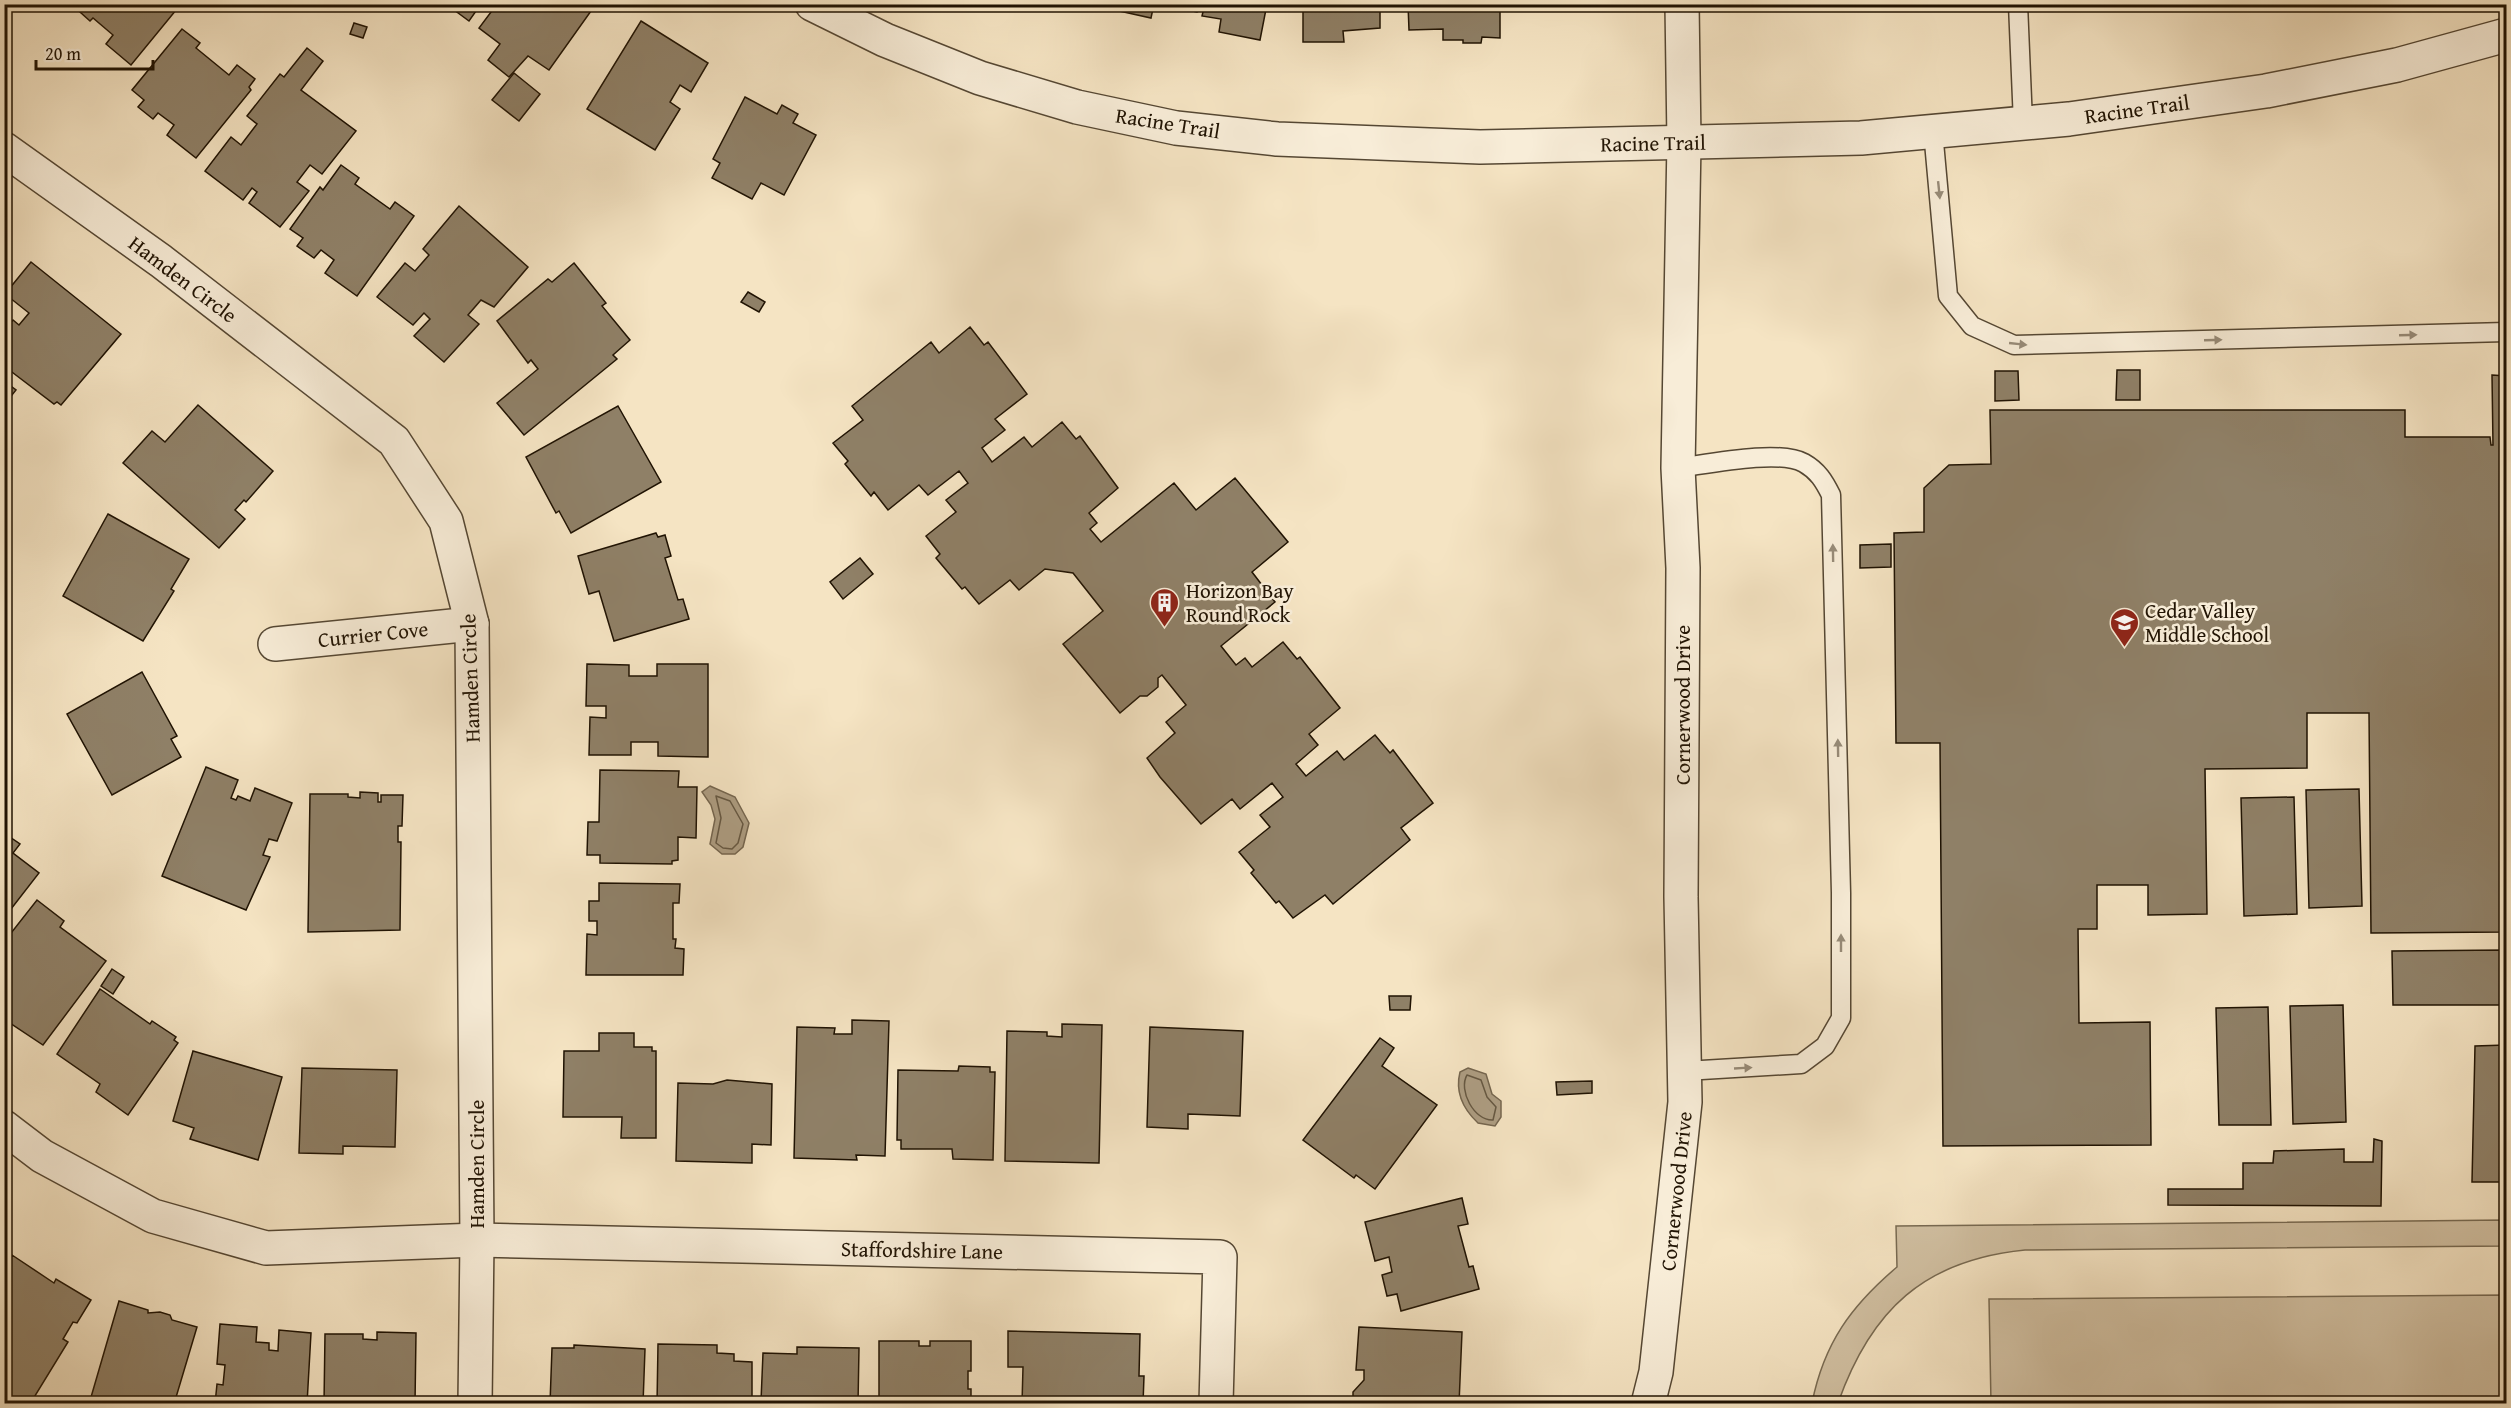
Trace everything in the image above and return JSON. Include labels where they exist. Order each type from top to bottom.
[{"type":"street","name":"Racine Trail","points":[[812,4],[885,40],[980,78],[1077,107],[1176,128],[1277,139],[1480,147],[1861,138],[2023,123],[2266,91],[2397,65],[2506,35]]},
{"type":"street","name":"Cornerwood Drive","points":[[1648,1404],[1656,1372],[1685,1102],[1681,897],[1683,568],[1678,468],[1684,142],[1682,4]]},
{"type":"street","name":"Hamden Circle","points":[[4,149],[161,261],[394,441],[446,521],[472,624],[477,1240],[475,1404]]},
{"type":"street","name":"Currier Cove","points":[[275,644],[472,624]]},
{"type":"street","name":"Hamden Circle","points":[[4,1127],[42,1156],[153,1216],[266,1248],[477,1240]]},
{"type":"street","name":"Staffordshire Lane","points":[[477,1240],[1220,1257],[1216,1404]]},
{"type":"lane","points":[[2018,4],[2023,123]]},
{"type":"lane","points":[[1933,131],[1948,296],[1972,326],[2014,345],[2506,332]]},
{"type":"lane","points":[[1678,468],[1766,457],[1802,462],[1822,476],[1831,495],[1841,893],[1841,1018],[1825,1046],[1801,1064],[1685,1071]]},
{"type":"shaded area","points":[[2506,1220],[2506,1246],[2025,1250],[1989,1256],[1958,1265],[1930,1278],[1906,1295],[1885,1316],[1867,1341],[1851,1370],[1838,1403],[1812,1403],[1824,1362],[1842,1327],[1866,1296],[1897,1267],[1896,1226]]},
{"type":"shaded area","points":[[2506,1295],[2506,1403],[1991,1403],[1989,1299]]},
{"type":"water","points":[[710,786],[735,797],[749,823],[743,847],[735,854],[722,854],[710,844],[715,819],[711,805],[702,792]]},
{"type":"water","points":[[1468,1068],[1486,1074],[1492,1094],[1501,1101],[1501,1117],[1495,1126],[1478,1123],[1464,1106],[1458,1086],[1460,1072]]},
{"type":"building","points":[[71,4],[181,4],[131,65],[106,44],[113,35],[93,18],[90,21]]},
{"type":"building","points":[[446,4],[481,4],[469,21]]},
{"type":"building","points":[[497,4],[596,4],[549,70],[528,56],[509,77],[488,60],[500,44],[479,28]]},
{"type":"building","points":[[1111,4],[1154,4],[1151,18],[1110,9]]},
{"type":"building","points":[[1182,4],[1267,4],[1260,40],[1219,32],[1221,19],[1202,16],[1204,8],[1197,12],[1182,9]]},
{"type":"building","points":[[1303,4],[1380,4],[1380,28],[1343,31],[1344,42],[1303,42]]},
{"type":"building","points":[[1408,4],[1500,4],[1500,38],[1482,37],[1481,43],[1463,43],[1463,40],[1443,40],[1443,29],[1409,30]]},
{"type":"building","points":[[641,21],[708,63],[691,92],[680,85],[670,102],[680,109],[655,150],[587,109]]},
{"type":"building","points":[[354,23],[367,27],[363,38],[350,34]]},
{"type":"building","points":[[182,29],[200,43],[196,48],[229,75],[237,65],[255,79],[249,87],[251,90],[196,158],[167,135],[174,125],[158,113],[153,119],[138,107],[144,100],[132,90]]},
{"type":"building","points":[[307,48],[323,61],[301,90],[356,131],[322,174],[310,165],[297,182],[309,191],[280,227],[249,203],[257,192],[252,188],[243,200],[205,171],[231,137],[241,145],[257,124],[247,116],[280,74],[284,77]]},
{"type":"building","points":[[514,73],[540,94],[519,121],[492,100]]},
{"type":"building","points":[[745,97],[777,114],[782,105],[798,114],[793,123],[816,135],[784,195],[761,183],[752,199],[712,178],[720,163],[713,159]]},
{"type":"building","points":[[341,165],[359,178],[355,184],[390,209],[395,202],[414,216],[357,296],[325,273],[334,260],[321,250],[314,258],[297,246],[303,238],[290,229],[320,187],[323,190]]},
{"type":"building","points":[[459,206],[528,267],[494,307],[481,300],[468,315],[479,324],[444,362],[414,336],[430,319],[424,313],[413,325],[377,297],[405,263],[415,271],[429,255],[423,249]]},
{"type":"building","points":[[31,262],[121,334],[61,405],[57,402],[54,404],[4,366],[7,344],[4,330],[13,320],[19,325],[29,313],[5,294]]},
{"type":"building","points":[[574,263],[606,303],[602,306],[630,340],[613,355],[617,359],[524,435],[497,403],[538,369],[531,360],[528,363],[497,321],[548,279],[552,282]]},
{"type":"building","points":[[748,292],[765,302],[759,312],[741,302]]},
{"type":"building","name":"Horizon Bay Round Rock","points":[[970,327],[984,345],[988,342],[1027,394],[995,419],[1005,430],[982,448],[992,462],[1024,437],[1032,447],[1062,422],[1076,439],[1080,436],[1118,488],[1089,513],[1097,523],[1090,529],[1101,542],[1174,483],[1196,510],[1235,478],[1288,542],[1252,572],[1275,602],[1221,646],[1236,665],[1245,658],[1252,667],[1283,642],[1297,659],[1300,657],[1340,708],[1309,734],[1318,745],[1296,764],[1306,776],[1337,751],[1344,760],[1375,735],[1390,753],[1393,750],[1433,803],[1401,828],[1410,840],[1333,904],[1325,895],[1293,918],[1279,901],[1276,903],[1251,873],[1254,870],[1239,852],[1270,827],[1260,815],[1283,797],[1272,783],[1240,809],[1232,799],[1201,824],[1160,777],[1147,758],[1175,733],[1166,722],[1186,705],[1162,675],[1158,678],[1158,687],[1147,696],[1140,696],[1120,713],[1063,644],[1103,611],[1073,573],[1045,569],[1019,590],[1010,580],[979,604],[965,587],[962,589],[936,558],[940,554],[926,536],[956,512],[946,500],[968,483],[959,471],[928,495],[919,485],[888,510],[874,492],[871,496],[845,464],[848,461],[833,443],[863,420],[852,406],[931,342],[939,353]]},
{"type":"building","points":[[2117,370],[2140,370],[2140,400],[2116,400]]},
{"type":"building","points":[[1995,371],[2018,371],[2019,400],[1995,401]]},
{"type":"building","name":"Cedar Valley Middle School","points":[[2492,375],[2506,376],[2506,932],[2371,933],[2369,713],[2307,713],[2307,768],[2205,769],[2207,914],[2148,915],[2148,885],[2097,885],[2097,929],[2078,929],[2079,1023],[2150,1022],[2151,1145],[1943,1146],[1940,743],[1896,743],[1894,533],[1924,532],[1924,488],[1949,465],[1991,464],[1990,410],[2405,410],[2405,437],[2490,437],[2491,445],[2493,445]]},
{"type":"building","points":[[4,381],[16,390],[4,405]]},
{"type":"building","points":[[198,405],[273,471],[246,502],[244,500],[235,510],[245,519],[219,548],[123,463],[152,431],[165,442]]},
{"type":"building","points":[[618,406],[661,482],[571,533],[559,511],[556,513],[526,457]]},
{"type":"building","points":[[108,514],[189,559],[171,589],[174,591],[143,641],[63,596]]},
{"type":"building","points":[[656,533],[658,537],[665,535],[671,556],[665,558],[678,600],[683,599],[689,619],[614,641],[599,591],[589,594],[578,556]]},
{"type":"building","points":[[1891,544],[1891,567],[1860,568],[1860,545]]},
{"type":"building","points":[[860,558],[873,574],[843,599],[830,582]]},
{"type":"building","points":[[587,664],[629,665],[629,676],[657,676],[657,664],[708,664],[708,757],[658,756],[658,742],[631,742],[631,755],[589,755],[590,717],[606,718],[606,706],[586,706]]},
{"type":"building","points":[[142,672],[177,736],[171,739],[181,757],[112,795],[67,714]]},
{"type":"building","points":[[206,767],[238,780],[231,798],[236,800],[238,796],[250,801],[255,788],[292,803],[277,841],[269,839],[263,855],[270,857],[246,910],[162,876]]},
{"type":"building","points":[[600,770],[679,771],[678,787],[697,787],[696,838],[678,837],[678,860],[672,861],[672,864],[600,863],[600,855],[587,855],[588,822],[599,822]]},
{"type":"building","points":[[2359,789],[2362,906],[2309,908],[2306,790]]},
{"type":"building","points":[[360,792],[378,793],[378,802],[381,802],[381,795],[403,795],[402,826],[398,826],[398,842],[401,842],[400,930],[308,932],[310,794],[348,794],[348,797],[360,798]]},
{"type":"building","points":[[2294,797],[2297,914],[2244,916],[2241,798]]},
{"type":"building","points":[[4,833],[20,844],[13,853],[39,873],[4,918]]},
{"type":"building","points":[[599,883],[680,884],[679,903],[673,903],[673,939],[676,939],[675,948],[684,949],[683,975],[586,975],[587,934],[597,935],[597,921],[589,921],[589,901],[599,901]]},
{"type":"building","points":[[37,900],[64,921],[60,927],[106,961],[43,1045],[4,1019],[4,942]]},
{"type":"building","points":[[2506,950],[2506,1005],[2393,1005],[2392,951]]},
{"type":"building","points":[[112,969],[124,977],[113,994],[101,986]]},
{"type":"building","points":[[100,989],[150,1024],[152,1021],[176,1037],[174,1040],[178,1043],[128,1115],[96,1092],[100,1084],[57,1054]]},
{"type":"building","points":[[1389,996],[1411,996],[1410,1010],[1390,1010]]},
{"type":"building","points":[[2343,1005],[2346,1122],[2293,1124],[2290,1006]]},
{"type":"building","points":[[2268,1007],[2271,1125],[2219,1125],[2216,1008]]},
{"type":"building","points":[[852,1020],[889,1021],[885,1156],[856,1155],[857,1160],[794,1158],[797,1027],[835,1028],[834,1034],[852,1034]]},
{"type":"building","points":[[1062,1024],[1102,1025],[1099,1163],[1005,1161],[1007,1031],[1047,1032],[1047,1036],[1062,1037]]},
{"type":"building","points":[[1150,1027],[1243,1031],[1240,1116],[1188,1114],[1188,1129],[1147,1127]]},
{"type":"building","points":[[599,1033],[634,1033],[634,1047],[652,1047],[652,1051],[656,1051],[656,1138],[621,1138],[622,1117],[563,1117],[564,1051],[599,1051]]},
{"type":"building","points":[[1380,1038],[1394,1048],[1382,1066],[1437,1105],[1375,1189],[1356,1175],[1354,1178],[1303,1140]]},
{"type":"building","points":[[2506,1045],[2506,1182],[2472,1182],[2475,1046]]},
{"type":"building","points":[[193,1051],[282,1077],[258,1160],[190,1139],[194,1128],[173,1121]]},
{"type":"building","points":[[959,1066],[990,1067],[990,1072],[995,1072],[993,1160],[953,1159],[952,1149],[901,1149],[901,1140],[897,1140],[898,1070],[958,1071]]},
{"type":"building","points":[[302,1068],[397,1070],[395,1147],[343,1146],[343,1154],[299,1153]]},
{"type":"building","points":[[727,1080],[772,1084],[771,1145],[752,1144],[752,1163],[676,1161],[678,1083],[713,1084]]},
{"type":"building","points":[[1592,1081],[1592,1093],[1557,1095],[1556,1082]]},
{"type":"building","points":[[2374,1139],[2382,1141],[2381,1206],[2168,1205],[2168,1189],[2243,1189],[2243,1163],[2273,1163],[2274,1151],[2344,1149],[2344,1162],[2373,1162]]},
{"type":"building","points":[[1462,1198],[1468,1224],[1458,1226],[1469,1267],[1473,1266],[1479,1289],[1401,1311],[1397,1294],[1387,1296],[1382,1275],[1392,1272],[1389,1257],[1375,1261],[1365,1222]]},
{"type":"building","points":[[12,1255],[54,1283],[56,1279],[91,1300],[77,1323],[73,1322],[63,1339],[68,1342],[30,1404],[12,1404],[4,1399],[4,1268]]},
{"type":"building","points":[[119,1301],[148,1310],[148,1313],[160,1312],[170,1315],[172,1320],[197,1327],[174,1404],[89,1404]]},
{"type":"building","points":[[220,1324],[257,1327],[256,1342],[269,1343],[269,1350],[278,1351],[279,1330],[311,1333],[307,1404],[215,1404],[217,1384],[223,1385],[225,1365],[217,1364]]},
{"type":"building","points":[[1359,1327],[1462,1332],[1459,1404],[1353,1404],[1353,1392],[1364,1380],[1364,1370],[1356,1370]]},
{"type":"building","points":[[1008,1331],[1140,1334],[1139,1376],[1144,1376],[1143,1404],[1022,1404],[1023,1367],[1008,1367]]},
{"type":"building","points":[[377,1332],[416,1333],[415,1404],[324,1404],[325,1334],[363,1334],[363,1339],[377,1340]]},
{"type":"building","points":[[879,1341],[919,1341],[919,1346],[930,1346],[930,1341],[971,1341],[971,1371],[968,1371],[968,1389],[971,1389],[971,1404],[879,1404]]},
{"type":"building","points":[[658,1344],[717,1345],[717,1353],[734,1354],[734,1361],[752,1362],[752,1404],[657,1404]]},
{"type":"building","points":[[574,1345],[645,1349],[643,1404],[550,1404],[552,1348],[574,1348]]},
{"type":"building","points":[[797,1347],[859,1348],[858,1404],[761,1401],[763,1353],[797,1354]]},
{"type":"place","name":"Horizon Bay Round Rock","points":[[1165,628]]},
{"type":"place","name":"Cedar Valley Middle School","points":[[2124,648]]}]
